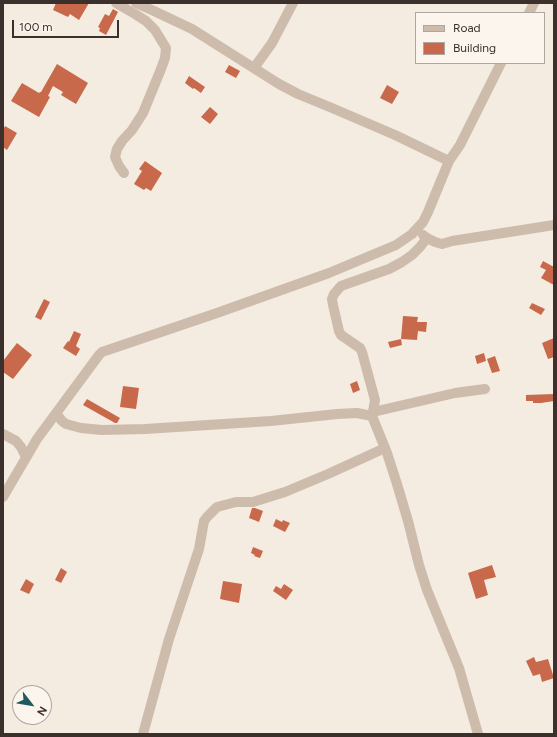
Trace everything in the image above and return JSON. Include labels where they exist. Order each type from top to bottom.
[{"type":"street","points":[[116,3],[146,21],[155,30],[166,48],[165,58],[143,113],[117,149],[115,157],[124,173]]},
{"type":"street","points":[[136,3],[192,29],[278,84],[395,135],[449,161]]},
{"type":"street","points":[[254,68],[272,43],[294,3]]},
{"type":"street","points":[[529,12],[534,3]]},
{"type":"street","points":[[3,497],[37,438],[102,352],[329,273],[396,245],[412,234],[423,222],[449,161],[460,145],[500,64]]},
{"type":"street","points":[[417,229],[427,238],[442,244],[452,241],[554,225]]},
{"type":"street","points":[[427,238],[412,256],[389,269],[341,286],[334,294],[332,299],[339,331],[344,337],[360,348],[362,352],[375,400],[372,414],[397,484],[427,590],[459,668],[478,734]]},
{"type":"street","points":[[56,413],[66,424],[81,428],[102,430],[145,429],[264,421],[337,414],[372,414],[455,393],[485,389]]},
{"type":"street","points":[[3,434],[16,441],[26,457]]},
{"type":"street","points":[[143,734],[169,640],[199,549],[204,521],[207,517],[217,507],[236,502],[253,502],[285,492],[385,448]]},
{"type":"building","points":[[56,3],[89,3],[79,20],[70,14],[68,17],[53,10]]},
{"type":"building","points":[[113,9],[118,12],[106,35],[99,31],[100,28],[98,27],[105,14],[109,16]]},
{"type":"building","points":[[57,64],[88,83],[76,104],[61,95],[63,92],[53,86],[48,96],[50,97],[39,117],[11,101],[22,83],[39,93],[41,92]]},
{"type":"building","points":[[229,65],[240,71],[236,78],[225,72]]},
{"type":"building","points":[[189,76],[205,87],[201,93],[185,83]]},
{"type":"building","points":[[387,85],[399,92],[392,104],[380,98]]},
{"type":"building","points":[[210,107],[218,114],[210,124],[201,117]]},
{"type":"building","points":[[5,126],[17,133],[7,150],[3,147],[3,130]]},
{"type":"building","points":[[145,161],[162,173],[151,191],[146,188],[144,190],[134,184],[142,171],[139,169]]},
{"type":"building","points":[[543,261],[554,267],[554,285],[541,278],[546,270],[540,267]]},
{"type":"building","points":[[44,299],[50,302],[41,320],[35,317]]},
{"type":"building","points":[[532,303],[545,309],[541,315],[529,308]]},
{"type":"building","points":[[403,316],[418,317],[417,322],[427,322],[426,332],[418,331],[417,340],[401,339]]},
{"type":"building","points":[[74,331],[81,334],[76,346],[80,349],[76,356],[63,348],[68,341],[69,342]]},
{"type":"building","points":[[554,338],[554,357],[548,359],[542,343]]},
{"type":"building","points":[[401,339],[402,345],[390,348],[388,342]]},
{"type":"building","points":[[17,343],[32,355],[13,379],[3,372],[3,361]]},
{"type":"building","points":[[484,353],[486,361],[477,364],[475,356]]},
{"type":"building","points":[[495,356],[500,371],[492,373],[487,359]]},
{"type":"building","points":[[357,381],[360,390],[353,393],[350,384]]},
{"type":"building","points":[[123,386],[139,388],[136,409],[120,407]]},
{"type":"building","points":[[554,394],[554,401],[533,403],[533,401],[526,401],[526,395]]},
{"type":"building","points":[[87,399],[120,418],[117,423],[83,405]]},
{"type":"building","points":[[252,508],[263,511],[259,522],[249,518]]},
{"type":"building","points":[[276,519],[282,522],[283,520],[290,523],[285,532],[273,526]]},
{"type":"building","points":[[253,547],[263,551],[260,558],[251,553]]},
{"type":"building","points":[[492,565],[496,577],[484,580],[488,595],[476,599],[468,573]]},
{"type":"building","points":[[61,568],[67,572],[61,583],[55,580]]},
{"type":"building","points":[[26,579],[34,584],[29,594],[20,590]]},
{"type":"building","points":[[223,581],[242,584],[239,603],[220,599]]},
{"type":"building","points":[[284,584],[293,590],[286,600],[273,591],[276,586],[281,589]]},
{"type":"building","points":[[534,657],[536,662],[548,659],[554,678],[542,682],[540,674],[533,676],[526,661]]}]
